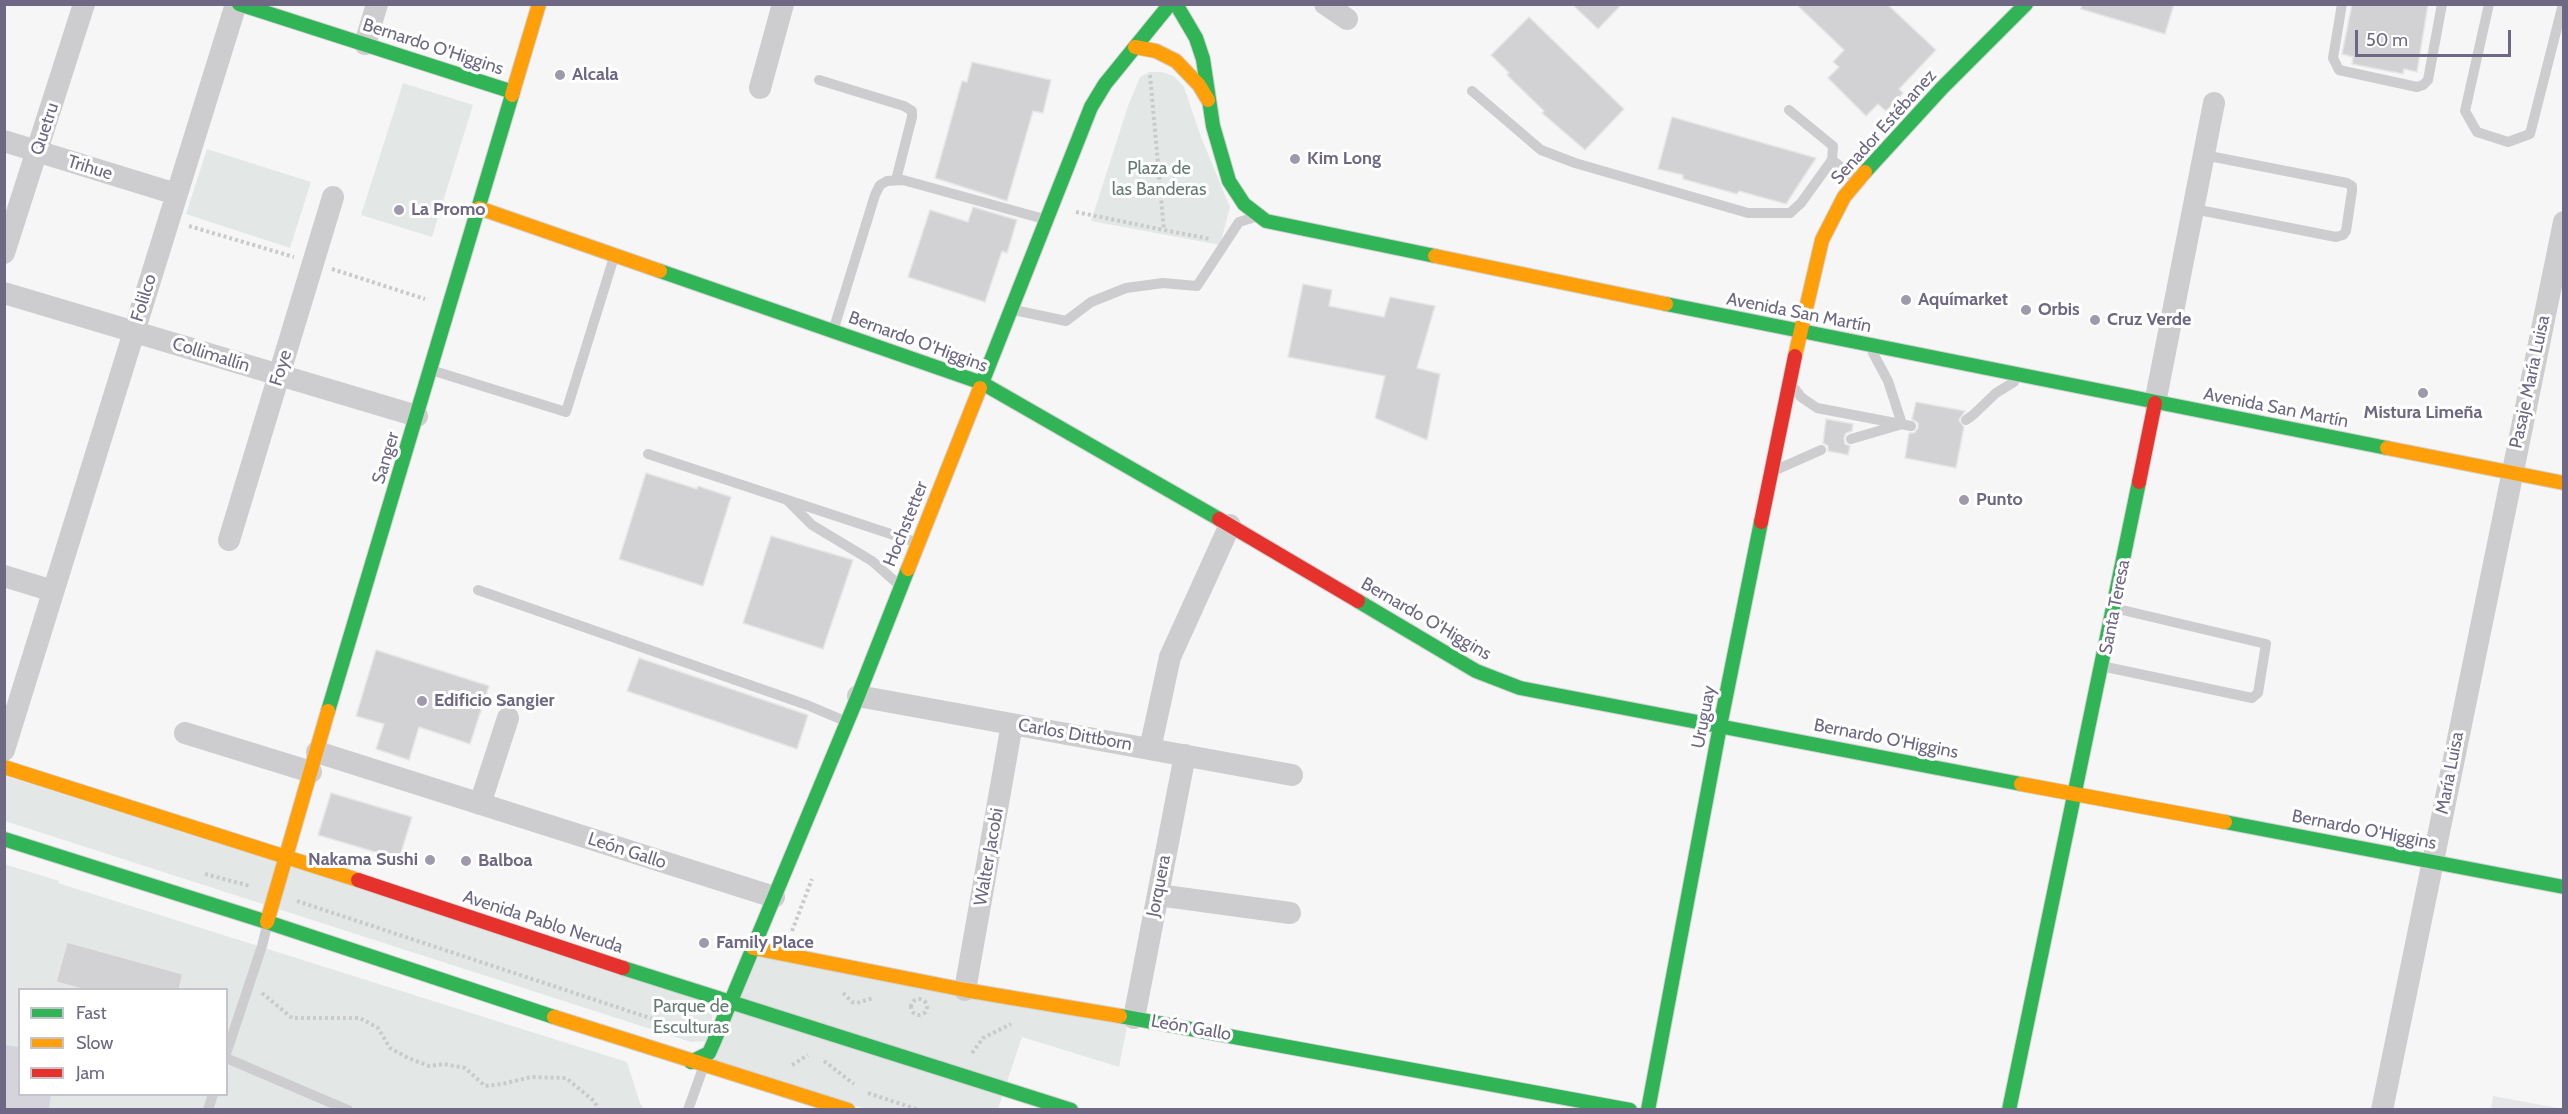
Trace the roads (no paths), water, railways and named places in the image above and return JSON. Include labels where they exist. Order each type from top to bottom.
[{"type":"main road","name":"Bernardo O'Higgins","points":[[238,4],[513,92]]},
{"type":"main road","name":"Sanger","points":[[267,922],[539,4]]},
{"type":"main road","name":"Hochstetter","points":[[697,1064],[709,1053],[858,696],[1091,107],[1105,84],[1170,4]]},
{"type":"main road","name":"Avenida San Martín","points":[[1176,4],[1196,38],[1203,60],[1218,147],[1229,181],[1244,204],[1266,221],[1800,333],[2511,473],[2563,480]]},
{"type":"main road","name":"Senador Estébanez","points":[[1800,333],[1822,240],[1844,197],[1942,88],[2026,4]]},
{"type":"main road","points":[[1135,47],[1156,51],[1176,61],[1189,72],[1210,104]]},
{"type":"main road","name":"Bernardo O'Higgins","points":[[479,208],[982,382],[1476,671],[1520,688],[2564,887]]},
{"type":"main road","name":"Uruguay","points":[[1648,1110],[1720,726],[1800,333]]},
{"type":"main road","name":"Santa Teresa","points":[[2009,1110],[2115,608],[2155,403]]},
{"type":"main road","name":"Avenida Pablo Neruda","points":[[4,767],[285,856],[730,1003],[1065,1109]]},
{"type":"main road","points":[[4,839],[267,922],[697,1064],[848,1110]]},
{"type":"main road","name":"León Gallo","points":[[753,948],[965,990],[1134,1018],[1630,1110]]},
{"type":"street","name":"Quetru","points":[[4,253],[84,4]]},
{"type":"street","name":"Folilco","points":[[4,750],[176,194],[238,4]]},
{"type":"street","points":[[365,44],[377,4]]},
{"type":"street","points":[[760,88],[783,4]]},
{"type":"street","points":[[1326,4],[1347,19]]},
{"type":"street","name":"Santa Teresa","points":[[2155,403],[2214,103]]},
{"type":"street","name":"Trihue","points":[[4,141],[176,194]]},
{"type":"street","name":"Foye","points":[[229,540],[333,197]]},
{"type":"street","name":"Pasaje María Luisa","points":[[2511,473],[2564,222]]},
{"type":"street","name":"Collimallín","points":[[4,293],[417,416]]},
{"type":"street","name":"María Luisa","points":[[2382,1110],[2511,473]]},
{"type":"street","points":[[1150,749],[1170,657],[1230,525]]},
{"type":"street","points":[[4,576],[53,591]]},
{"type":"street","name":"Carlos Dittborn","points":[[858,696],[1292,775]]},
{"type":"street","points":[[480,804],[508,718]]},
{"type":"street","name":"Walter Jacobi","points":[[965,990],[1012,724]]},
{"type":"street","name":"León Gallo","points":[[186,733],[314,762],[480,804],[774,897]]},
{"type":"street","name":"Jorquera","points":[[1134,1018],[1185,755]]},
{"type":"street","points":[[1158,895],[1290,913]]},
{"type":"lane","points":[[2342,4],[2333,58],[2339,70],[2416,87],[2428,80],[2442,4]]},
{"type":"lane","points":[[2489,4],[2465,111],[2476,132],[2508,142],[2530,134],[2563,4]]},
{"type":"lane","points":[[819,80],[904,106],[912,111],[896,180]]},
{"type":"lane","points":[[1472,91],[1541,150],[1575,163],[1748,213],[1790,213],[1801,203],[1832,160],[1833,146],[1789,110]]},
{"type":"lane","points":[[2194,209],[2336,237],[2343,236],[2346,231],[2352,191],[2352,186],[2347,183],[2204,155]]},
{"type":"lane","points":[[1832,160],[1857,180]]},
{"type":"lane","points":[[833,331],[875,195],[880,185],[887,181],[896,180],[1046,220]]},
{"type":"lane","points":[[1011,309],[1066,321],[1091,302],[1126,288],[1163,283],[1197,286],[1239,222],[1258,216]]},
{"type":"lane","points":[[431,370],[566,411],[615,255]]},
{"type":"lane","points":[[1868,346],[1883,369],[1906,425]]},
{"type":"lane","points":[[1791,377],[1800,397],[1817,408],[1906,425]]},
{"type":"lane","points":[[1966,420],[1996,393],[2025,377]]},
{"type":"lane","points":[[1851,440],[1906,425]]},
{"type":"lane","points":[[1771,473],[1821,450]]},
{"type":"lane","points":[[648,454],[918,543]]},
{"type":"lane","points":[[787,500],[812,525],[887,571],[901,586]]},
{"type":"lane","points":[[478,590],[807,705],[847,722]]},
{"type":"lane","points":[[2103,666],[2252,698],[2258,693],[2266,648],[2266,644],[2261,641],[2115,608]]},
{"type":"lane","points":[[228,1050],[267,922]]},
{"type":"lane","points":[[228,1057],[348,1110]]},
{"type":"lane","points":[[688,1110],[697,1064]]},
{"type":"place","name":"Alcala","points":[[560,75]]},
{"type":"place","name":"Kim Long","points":[[1295,159]]},
{"type":"place","name":"La Promo","points":[[399,210]]},
{"type":"place","name":"Aquímarket","points":[[1906,300]]},
{"type":"place","name":"Orbis","points":[[2026,310]]},
{"type":"place","name":"Cruz Verde","points":[[2095,320]]},
{"type":"place","name":"Mistura Limeña","points":[[2423,393]]},
{"type":"place","name":"Punto","points":[[1964,500]]},
{"type":"place","name":"Edificio Sangier","points":[[422,701]]},
{"type":"place","name":"Nakama Sushi","points":[[430,860]]},
{"type":"place","name":"Balboa","points":[[466,861]]},
{"type":"place","name":"Family Place","points":[[704,943]]},
{"type":"park label","name":"Plaza de las Banderas","points":[[1159,180]]},
{"type":"park label","name":"Parque de Esculturas","points":[[691,1017]]}]
